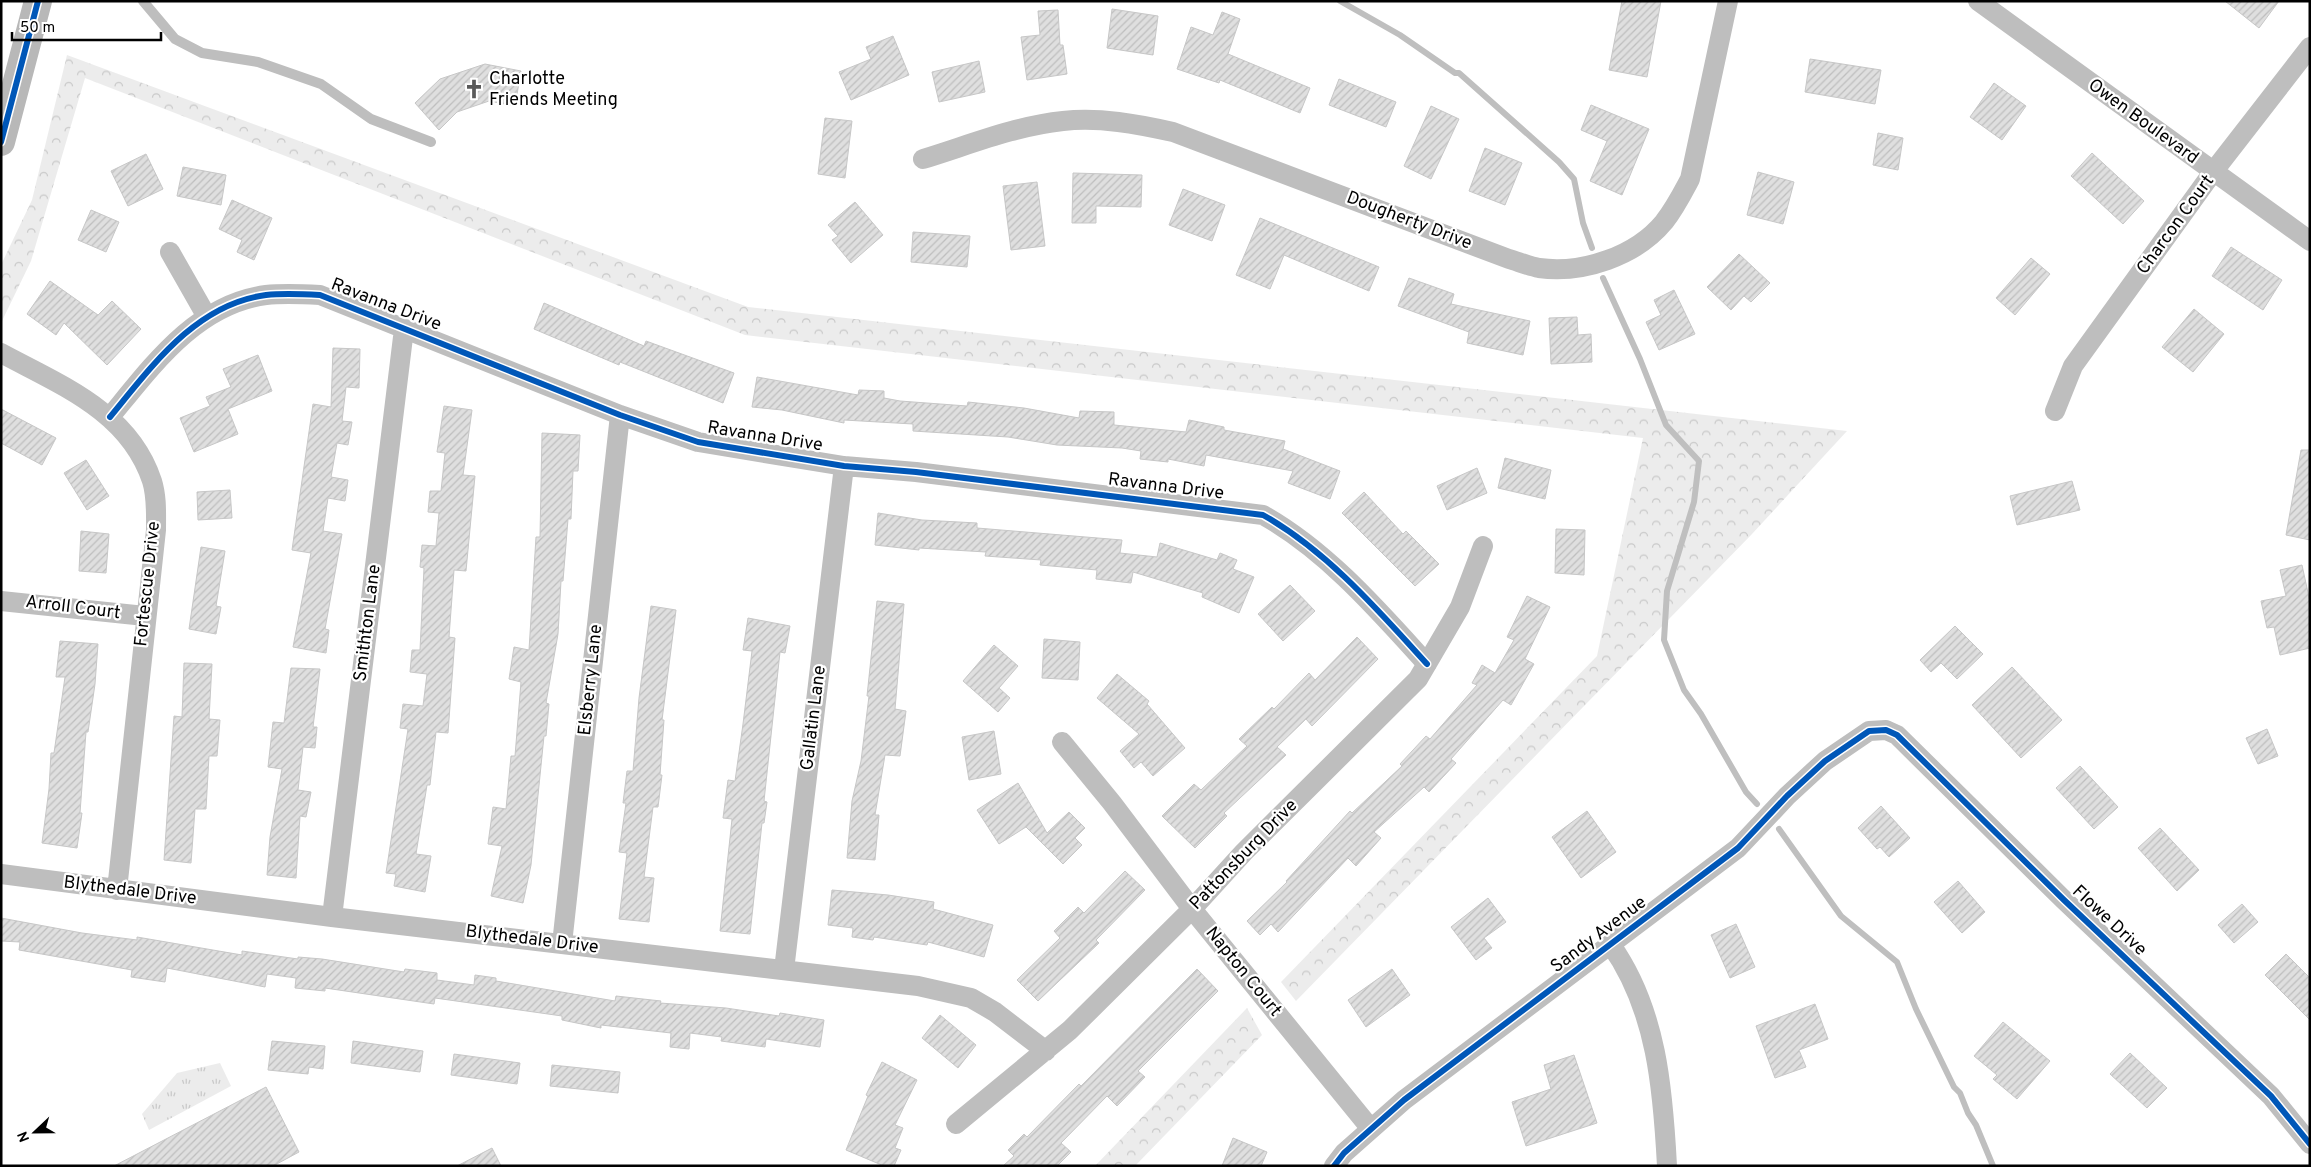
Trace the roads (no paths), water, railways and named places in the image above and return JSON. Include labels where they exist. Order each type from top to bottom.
[{"type":"street","points":[[1,142],[13,105],[38,1]]},
{"type":"street","name":"Dougherty Drive","points":[[923,159],[1027,127],[1055,122],[1091,120],[1133,123],[1173,132],[1528,265],[1557,269],[1594,265],[1622,254],[1647,238],[1663,223],[1679,202],[1690,179],[1728,1]]},
{"type":"street","name":"Owen Boulevard","points":[[1978,1],[2310,241]]},
{"type":"street","name":"Charcon Court","points":[[2055,410],[2073,366],[2213,172],[2310,47]]},
{"type":"street","points":[[170,252],[207,317]]},
{"type":"street","name":"Ravanna Drive","points":[[110,417],[178,340],[207,317],[229,306],[264,296],[320,295],[620,415],[698,442],[844,466],[926,473],[1263,515],[1290,531],[1331,564],[1426,664]]},
{"type":"street","name":"Smithton Lane","points":[[332,917],[404,329]]},
{"type":"street","name":"Fortescue Drive","points":[[1,353],[88,400],[110,417],[133,443],[152,481],[156,501],[156,530],[145,616],[117,890]]},
{"type":"street","name":"Elsberry Lane","points":[[562,944],[620,415]]},
{"type":"street","name":"Gallatin Lane","points":[[784,970],[844,466]]},
{"type":"street","name":"Pattonsburg Drive","points":[[956,1124],[1070,1030],[1192,910],[1244,852],[1418,679],[1460,607],[1483,546]]},
{"type":"street","name":"Arroll Court","points":[[1,601],[145,616]]},
{"type":"street","name":"Sandy Avenue","points":[[1334,1166],[1344,1153],[1404,1100],[1611,946],[1738,848],[1787,796],[1825,761],[1858,736],[1880,729]]},
{"type":"street","name":"Flowe Drive","points":[[1880,729],[1897,735],[2064,900],[2271,1096],[2310,1144]]},
{"type":"street","name":"Napton Court","points":[[1062,742],[1112,803],[1192,910],[1371,1129]]},
{"type":"street","name":"Blythedale Drive","points":[[1,874],[332,917],[956,992],[995,1012],[1046,1051]]},
{"type":"street","points":[[1611,946],[1626,966],[1635,985],[1650,1031],[1664,1110],[1667,1166]]},
{"type":"lane","points":[[143,1],[175,39],[202,52],[258,62],[321,84],[371,119],[431,142]]},
{"type":"waterway","points":[[1340,1],[1400,35],[1455,73],[1459,73],[1559,162],[1574,179],[1583,223],[1592,248]]},
{"type":"waterway","points":[[1603,278],[1640,359],[1666,425],[1699,461],[1694,502],[1667,591],[1664,640],[1684,690],[1701,714],[1746,792],[1757,804]]},
{"type":"waterway","points":[[1779,829],[1841,916],[1897,962],[1916,1009],[1954,1087],[1960,1093],[1968,1113],[1976,1125],[1993,1166]]},
{"type":"place","name":"Charlotte Friends Meeting","points":[[474,89]]}]
